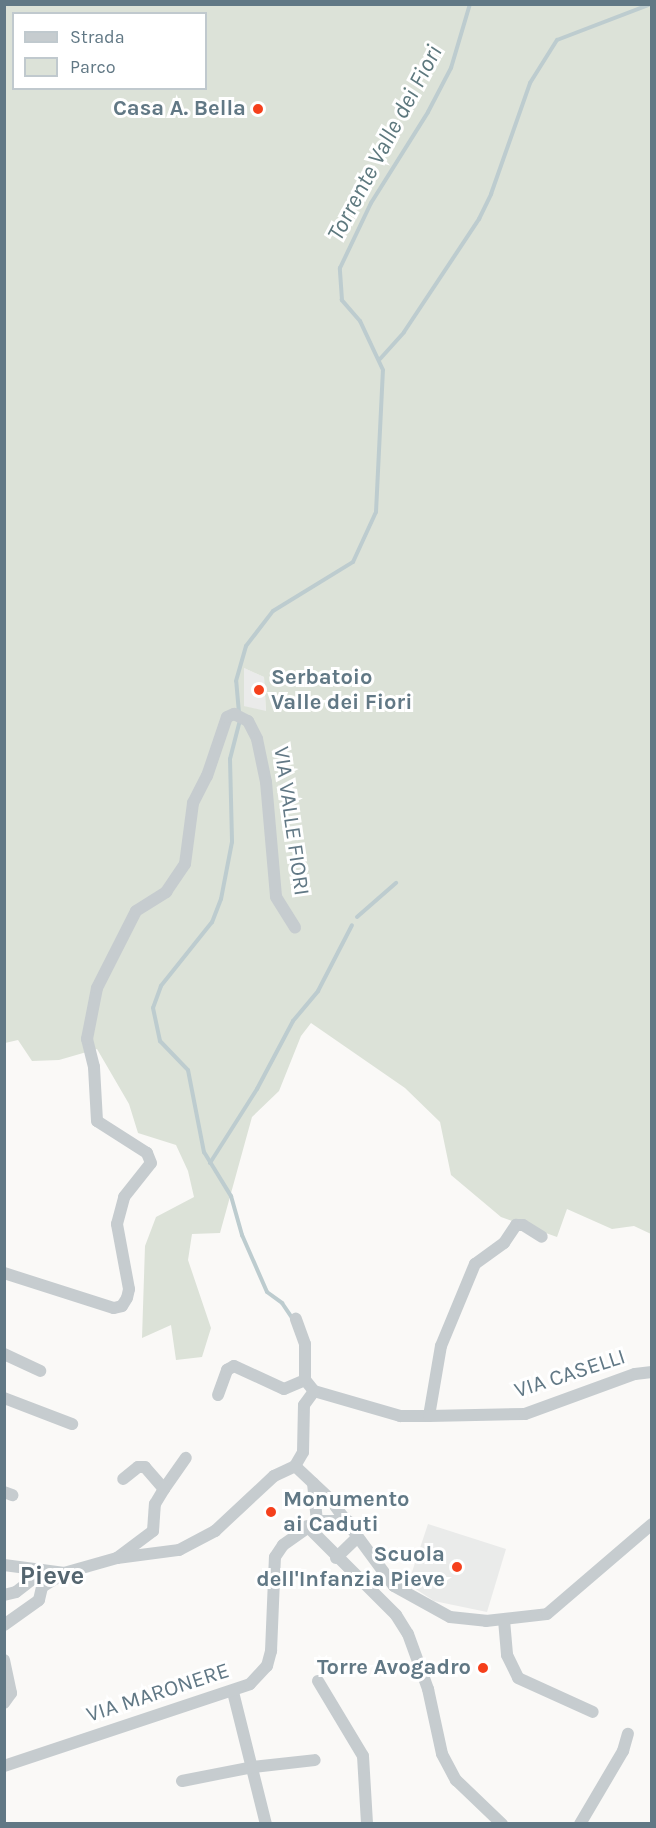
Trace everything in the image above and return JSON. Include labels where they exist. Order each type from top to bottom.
[{"type":"street","name":"VIA VALLE FIORI","points":[[4,1272],[114,1308],[122,1306],[127,1298],[129,1289],[117,1224],[124,1197],[151,1163],[147,1153],[97,1121],[87,1039],[97,988],[136,911],[166,892],[185,864],[193,803],[207,776],[227,717],[234,714],[248,722],[257,739],[266,783],[276,897],[295,928]]},
{"type":"street","points":[[429,1416],[441,1346],[475,1264],[504,1243],[516,1225],[523,1225],[542,1237]]},
{"type":"street","points":[[4,1625],[39,1600],[42,1587],[64,1573],[117,1558],[179,1550],[196,1542],[215,1531],[274,1476],[295,1466],[303,1452],[304,1405],[314,1391],[305,1380],[305,1344],[296,1319]]},
{"type":"street","points":[[4,1354],[40,1371]]},
{"type":"street","points":[[218,1395],[227,1370],[234,1366],[284,1389],[305,1380]]},
{"type":"street","name":"VIA CASELLI","points":[[314,1391],[335,1395],[358,1406],[400,1416],[525,1414],[651,1372]]},
{"type":"street","points":[[4,1398],[72,1424]]},
{"type":"street","points":[[117,1558],[153,1531],[155,1504],[186,1458]]},
{"type":"street","points":[[295,1466],[348,1521],[394,1586],[422,1604],[450,1617],[528,1619],[559,1607],[651,1524]]},
{"type":"street","points":[[123,1479],[138,1467],[145,1467],[164,1489]]},
{"type":"street","points":[[313,1483],[312,1523],[336,1558],[396,1616],[408,1634],[428,1689],[442,1754],[456,1780],[502,1824]]},
{"type":"street","points":[[312,1523],[348,1521]]},
{"type":"street","name":"VIA MARONERE","points":[[4,1766],[233,1692],[250,1684],[267,1666],[271,1651],[275,1557],[312,1523]]},
{"type":"street","points":[[336,1558],[358,1537]]},
{"type":"street","points":[[4,1565],[42,1572],[64,1573]]},
{"type":"street","points":[[4,1595],[16,1592],[42,1572]]},
{"type":"street","points":[[504,1620],[507,1655],[519,1678],[593,1712]]},
{"type":"street","points":[[4,1660],[11,1693],[4,1703]]},
{"type":"street","points":[[318,1681],[357,1741],[363,1756],[367,1824]]},
{"type":"street","points":[[233,1692],[266,1824]]},
{"type":"street","points":[[580,1824],[623,1751],[628,1734]]},
{"type":"street","points":[[182,1781],[253,1767],[315,1760]]},
{"type":"shaded area","points":[[244,668],[264,677],[266,712],[243,706]]},
{"type":"shaded area","name":"Scuola dell'Infanzia Pieve","points":[[428,1524],[506,1549],[487,1612],[434,1601],[408,1584]]},
{"type":"green space","points":[[4,5],[651,5],[651,1234],[634,1226],[612,1229],[567,1209],[557,1237],[501,1217],[451,1175],[440,1122],[405,1088],[311,1023],[301,1036],[279,1091],[252,1117],[220,1233],[192,1234],[188,1260],[211,1328],[202,1357],[176,1360],[171,1325],[142,1338],[145,1246],[156,1217],[194,1197],[188,1171],[176,1145],[138,1133],[129,1104],[97,1049],[59,1060],[32,1061],[18,1040],[5,1043]],"holes":[[[244,668],[264,677],[266,711],[244,706]]]},
{"type":"waterway","name":"Torrente Valle dei Fiori","points":[[239,713],[236,681],[246,646],[273,611],[353,562],[376,512],[383,370],[360,321],[342,300],[340,268],[371,203],[428,112],[451,68],[470,4]]},
{"type":"waterway","points":[[380,359],[404,332],[479,219],[491,194],[530,83],[557,40],[651,4]]},
{"type":"waterway","name":"Torrente Valle dei Fiori","points":[[240,720],[230,759],[232,842],[221,899],[212,922],[161,986],[153,1008],[160,1041],[188,1070],[204,1152],[231,1196],[242,1235],[267,1292],[282,1303],[292,1318]]},
{"type":"waterway","points":[[357,917],[396,883]]},
{"type":"waterway","points":[[210,1163],[257,1089],[293,1021],[318,991],[352,925]]},
{"type":"place","name":"Casa A. Bella","points":[[258,109]]},
{"type":"place","name":"Serbatoio Valle dei Fiori","points":[[259,690]]},
{"type":"place","name":"Monumento ai Caduti","points":[[271,1512]]},
{"type":"place","name":"Scuola dell'Infanzia Pieve","points":[[457,1567]]},
{"type":"place","name":"Torre Avogadro","points":[[483,1668]]},
{"type":"district","name":"Pieve","points":[[52,1576]]}]
